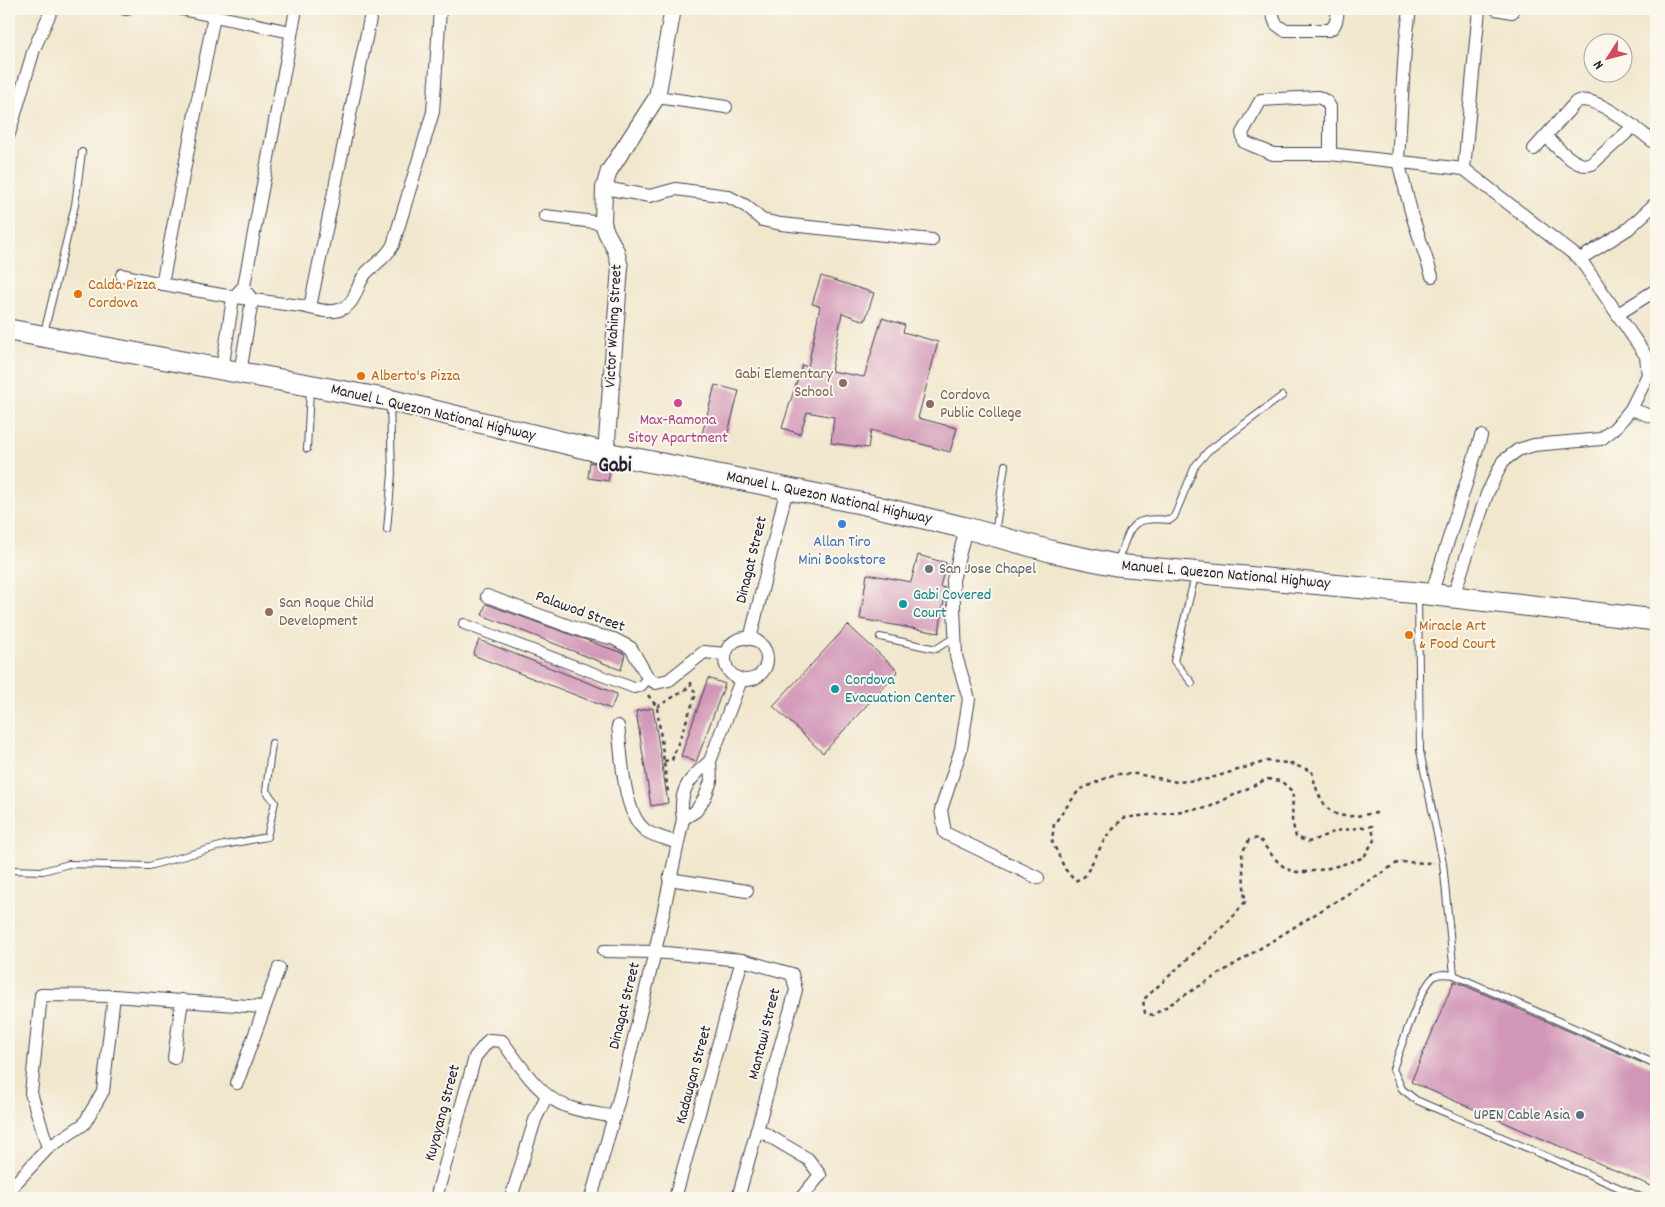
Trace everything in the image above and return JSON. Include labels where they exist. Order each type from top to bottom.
[{"type":"main road","name":"Manuel L. Quezon National Highway","points":[[9,330],[389,400],[606,453],[787,488],[966,528],[1054,552],[1116,565],[1424,594],[1656,620]]},
{"type":"street","points":[[9,134],[15,93],[39,34],[52,9]]},
{"type":"street","points":[[181,9],[291,32]]},
{"type":"street","points":[[231,372],[233,298],[244,286],[296,9]]},
{"type":"street","points":[[310,307],[372,9]]},
{"type":"street","points":[[122,275],[233,298],[310,307],[329,312],[347,306],[354,298],[366,272],[388,256],[394,245],[433,112],[440,9]]},
{"type":"street","name":"Victor Wahing Street","points":[[606,453],[620,267],[616,251],[603,223],[604,188],[609,171],[657,96],[673,9]]},
{"type":"street","points":[[1274,9],[1272,13],[1276,24],[1284,30],[1329,30],[1333,28],[1338,9]]},
{"type":"street","points":[[1410,9],[1405,48],[1398,162],[1412,215],[1432,276]]},
{"type":"street","points":[[1464,169],[1479,9]]},
{"type":"street","points":[[1496,9],[1512,12]]},
{"type":"street","points":[[162,284],[214,16]]},
{"type":"street","points":[[657,96],[726,107]]},
{"type":"street","points":[[1330,154],[1330,107],[1326,101],[1318,97],[1261,100],[1242,132],[1244,142],[1273,154],[1330,154],[1464,169],[1580,258],[1646,356],[1648,375],[1630,409],[1615,428],[1601,439],[1534,446],[1518,450],[1503,461],[1487,494],[1453,597]]},
{"type":"street","points":[[1534,149],[1581,99],[1594,102],[1634,126],[1656,144]]},
{"type":"street","points":[[1546,136],[1556,147],[1582,166],[1587,166],[1592,164],[1634,126]]},
{"type":"street","points":[[604,188],[650,196],[676,189],[727,196],[746,206],[762,220],[781,224],[932,240]]},
{"type":"street","points":[[1580,258],[1628,229],[1656,203]]},
{"type":"street","points":[[545,216],[603,223]]},
{"type":"street","points":[[231,372],[252,300],[244,286]]},
{"type":"street","points":[[1618,314],[1656,290]]},
{"type":"street","points":[[1630,409],[1656,418]]},
{"type":"street","points":[[1424,594],[1481,436]]},
{"type":"street","name":"Dinagat Street","points":[[750,638],[787,488]]},
{"type":"street","points":[[966,528],[953,580],[957,635],[956,656],[970,699],[961,749],[941,810],[945,833],[1038,878]]},
{"type":"street","name":"Palawod Street","points":[[488,596],[584,632],[614,639],[631,648],[644,682]]},
{"type":"street","points":[[464,624],[634,688],[644,682],[656,683],[669,680],[704,652],[725,654]]},
{"type":"street","points":[[742,638],[750,638],[763,649],[766,663],[759,676],[741,680],[731,674],[727,668],[725,654],[733,642],[742,638]]},
{"type":"street","name":"Dinagat Street","points":[[683,819],[696,810],[702,802],[710,781],[710,761],[741,680]]},
{"type":"street","points":[[618,726],[630,806],[637,821],[647,831],[677,843]]},
{"type":"street","name":"Dinagat Street","points":[[591,1198],[615,1117],[655,952],[683,819],[680,803],[683,792],[696,773],[710,761]]},
{"type":"street","points":[[669,879],[747,891]]},
{"type":"street","name":"Mantawi Street","points":[[604,951],[655,952],[742,960],[792,974],[796,990],[738,1198]]},
{"type":"street","name":"Kadaugan Street","points":[[675,1198],[742,960]]},
{"type":"street","points":[[237,1083],[279,968]]},
{"type":"street","points":[[48,1148],[31,1093],[41,995],[114,996],[264,1007]]},
{"type":"street","points":[[9,1190],[48,1148],[84,1124],[103,1091],[114,996]]},
{"type":"street","points":[[174,1058],[182,1000]]},
{"type":"street","name":"Kuyayang Street","points":[[436,1198],[475,1057],[489,1040],[502,1041],[547,1095]]},
{"type":"street","points":[[512,1198],[535,1120],[547,1095],[565,1106],[615,1117]]},
{"type":"street","points":[[758,1129],[808,1159],[820,1175],[801,1198]]},
{"type":"lane","points":[[44,336],[67,242],[82,152]]},
{"type":"lane","points":[[308,449],[311,386]]},
{"type":"lane","points":[[1116,565],[1131,528],[1139,520],[1147,518],[1170,520],[1174,517],[1195,466],[1208,451],[1282,396]]},
{"type":"lane","points":[[387,530],[392,473],[389,400]]},
{"type":"lane","points":[[995,535],[1005,465]]},
{"type":"lane","points":[[1192,683],[1174,661],[1196,572]]},
{"type":"lane","points":[[1424,594],[1420,751],[1443,863],[1454,975]]},
{"type":"lane","points":[[880,637],[936,649],[957,635]]},
{"type":"lane","points":[[9,870],[43,871],[69,864],[149,866],[224,845],[267,837],[275,802],[266,791],[272,743]]},
{"type":"lane","points":[[1643,1198],[1416,1100],[1402,1089],[1394,1069],[1411,1020],[1429,981],[1445,973],[1454,975],[1656,1064]]},
{"type":"path","points":[[644,682],[657,707],[669,794]]},
{"type":"path","points":[[664,761],[672,760],[696,694],[691,686]]},
{"type":"path","points":[[1377,813],[1343,816],[1333,811],[1320,799],[1312,771],[1288,763],[1267,761],[1208,780],[1177,782],[1137,774],[1116,774],[1079,790],[1054,824],[1052,841],[1065,869],[1075,881],[1085,876],[1106,837],[1123,818],[1207,808],[1267,779],[1281,781],[1294,792],[1292,820],[1296,837],[1309,842],[1336,831],[1372,826],[1374,840],[1364,857],[1340,866],[1293,871],[1278,862],[1259,838],[1249,840],[1242,853],[1245,902],[1230,920],[1143,1000],[1145,1013],[1153,1015],[1399,862],[1443,863]]},
{"type":"building","points":[[821,276],[874,293],[865,321],[842,313],[831,371],[864,377],[882,318],[905,325],[903,332],[938,342],[918,418],[957,428],[950,452],[871,430],[868,448],[831,443],[834,417],[807,412],[800,434],[782,428],[802,365],[808,367],[820,306],[812,304]]},
{"type":"building","points":[[715,385],[739,391],[726,440],[702,434]]},
{"type":"building","points":[[590,462],[611,467],[608,481],[588,478]]},
{"type":"building","name":"Gabi Covered Court","points":[[918,555],[946,563],[940,587],[945,588],[945,594],[939,633],[860,619],[867,574],[911,582]]},
{"type":"building","points":[[486,604],[625,654],[621,670],[482,615]]},
{"type":"building","name":"Cordova Evacuation Center","points":[[848,625],[898,671],[823,753],[773,706]]},
{"type":"building","points":[[479,640],[617,694],[611,709],[473,655]]},
{"type":"building","points":[[708,678],[725,684],[696,762],[681,756]]},
{"type":"building","points":[[653,708],[668,803],[651,806],[636,711]]},
{"type":"building","points":[[1454,981],[1656,1069],[1656,1188],[1411,1082]]},
{"type":"place","name":"Calda Pizza Cordova","points":[[78,294]]},
{"type":"place","name":"Alberto's Pizza","points":[[361,376]]},
{"type":"place","name":"Gabi Elementary School","points":[[843,383]]},
{"type":"place","name":"Max-Ramona Sitoy Apartment","points":[[678,403]]},
{"type":"place","name":"Cordova Public College","points":[[930,404]]},
{"type":"place","name":"Allan Tiro Mini Bookstore","points":[[842,524]]},
{"type":"place","name":"San Jose Chapel","points":[[929,569]]},
{"type":"place","name":"Gabi Covered Court","points":[[903,604]]},
{"type":"place","name":"San Roque Child Development","points":[[269,612]]},
{"type":"place","name":"Miracle Art & Food Court","points":[[1409,635]]},
{"type":"place","name":"Cordova Evacuation Center","points":[[835,689]]},
{"type":"place","name":"UPEN Cable Asia","points":[[1580,1115]]},
{"type":"district","name":"Gabi","points":[[615,467]]}]
